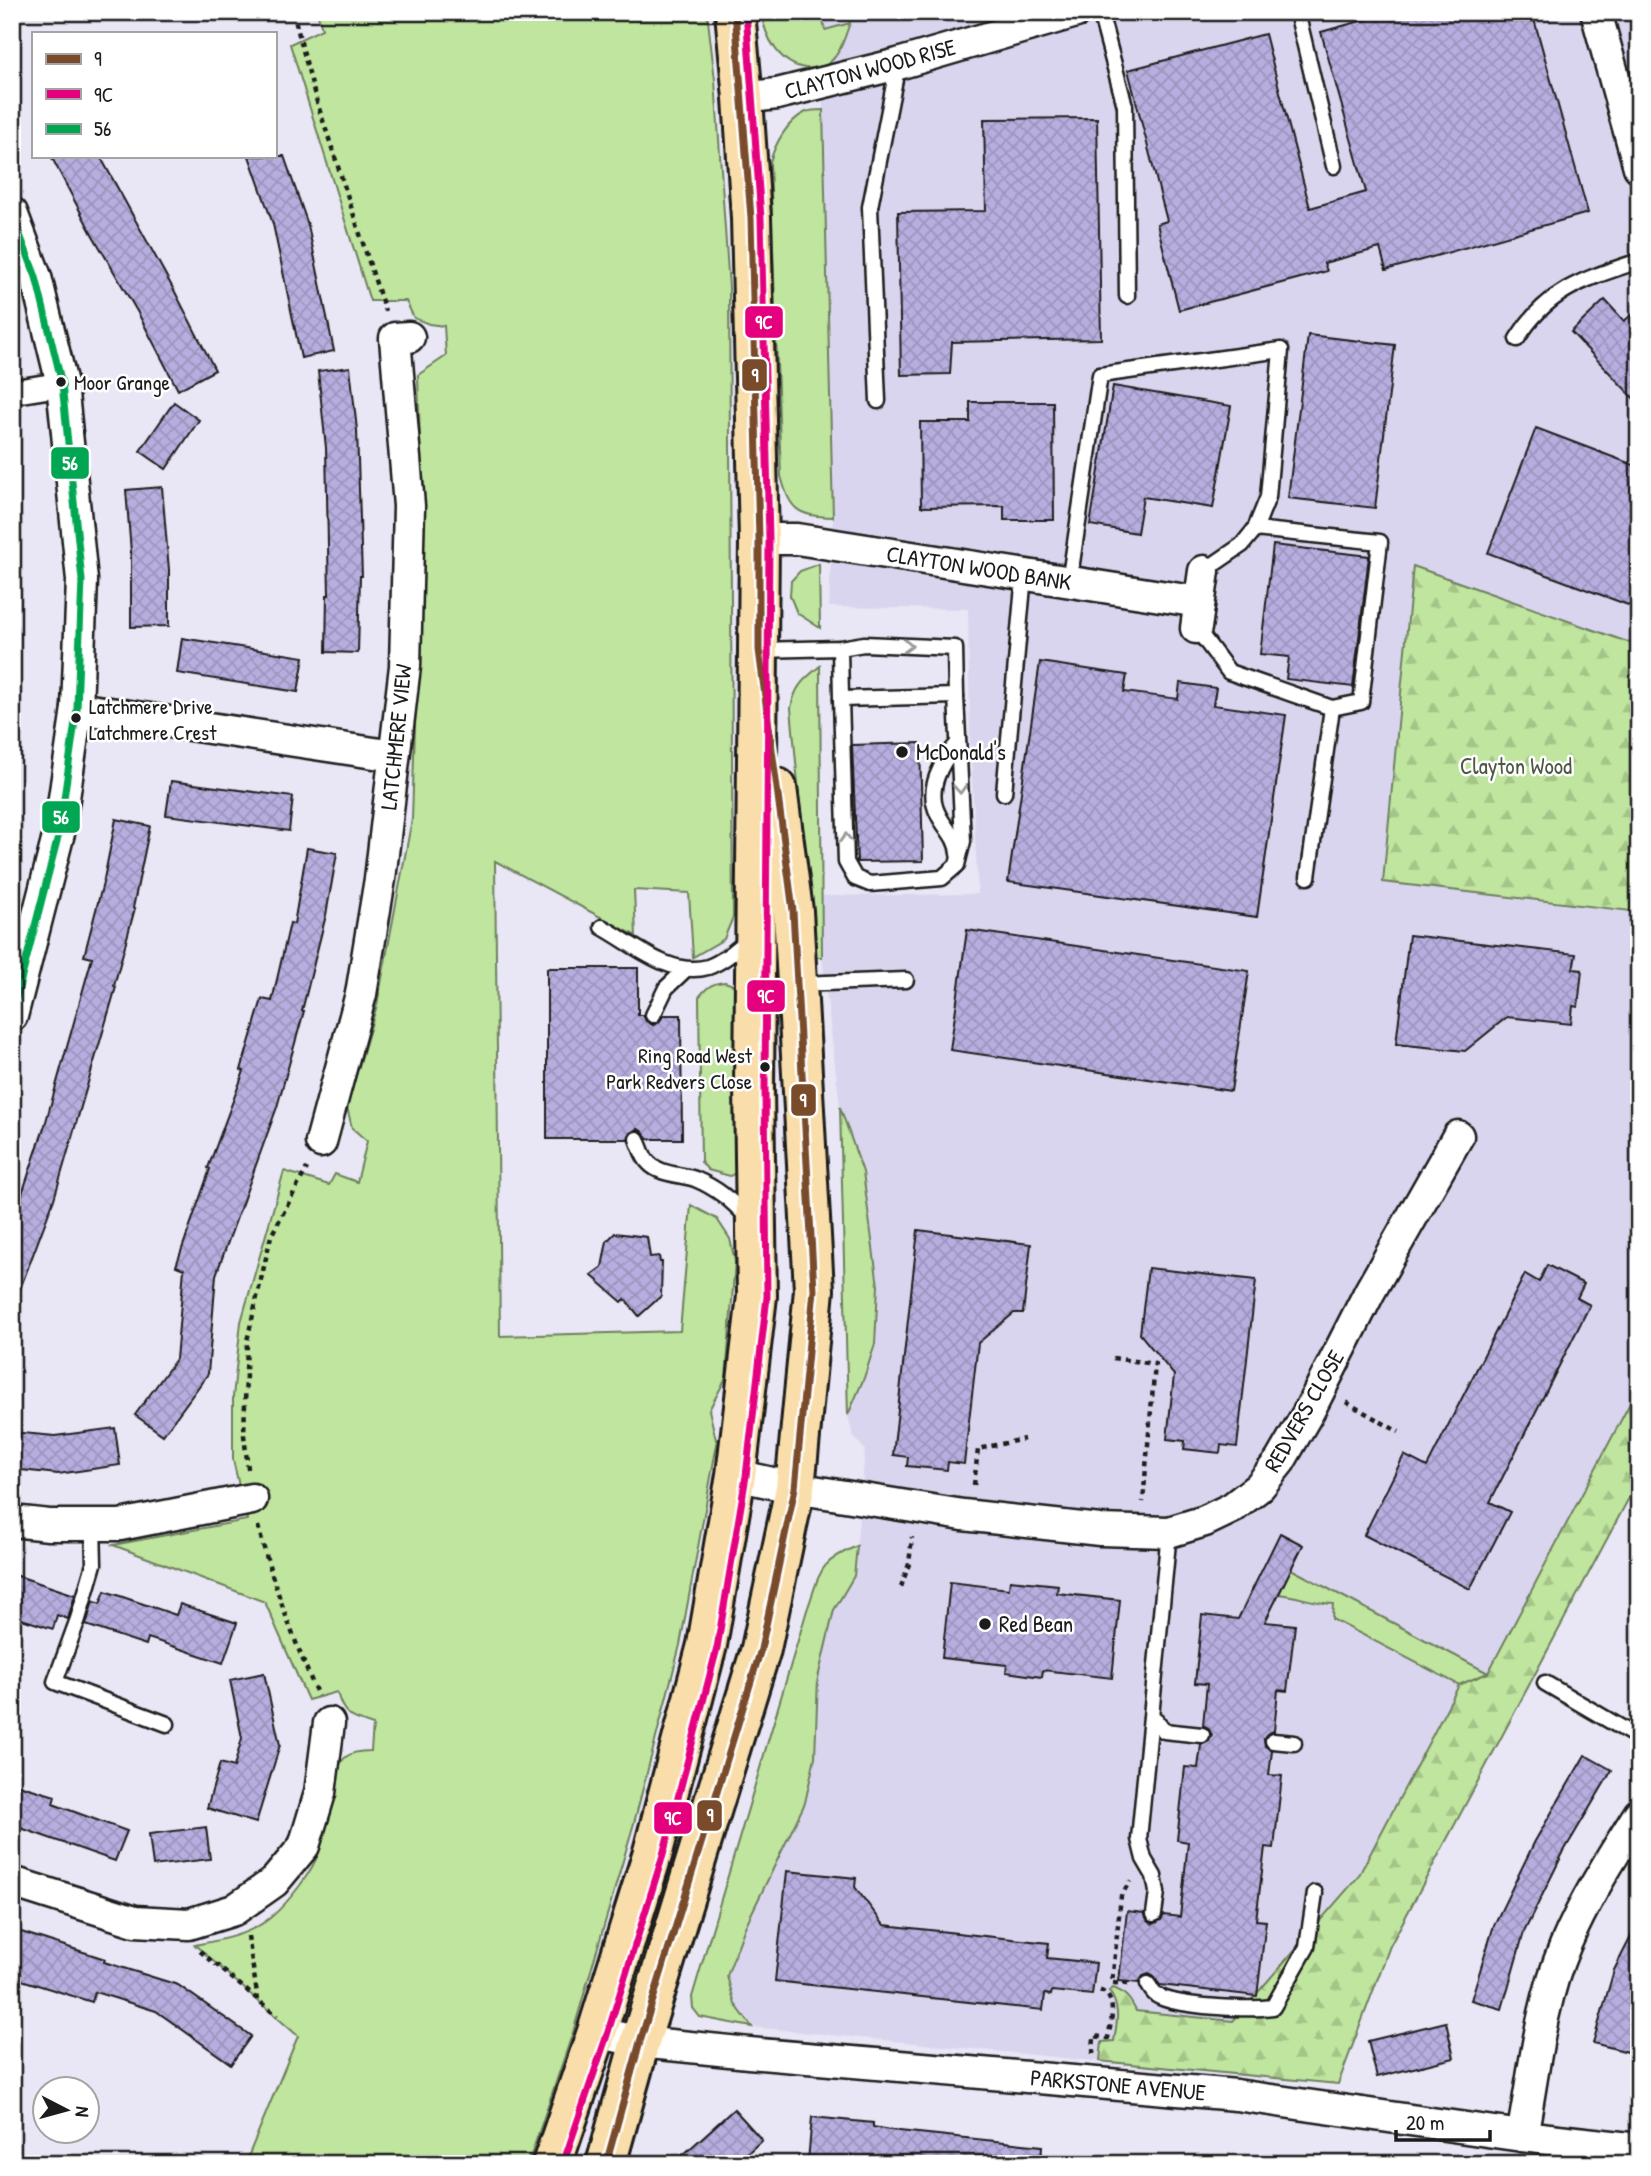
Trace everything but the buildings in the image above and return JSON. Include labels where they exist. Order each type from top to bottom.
[{"type":"highway","points":[[552,2164],[597,2032],[653,1852],[707,1645],[736,1475],[757,1296],[755,1227],[759,539],[751,218],[734,12]]},
{"type":"highway","points":[[606,2164],[639,2042],[761,1649],[795,1488],[814,1290],[793,911],[759,650]]},
{"type":"street","name":"CLAYTON WOOD RISE","points":[[743,98],[777,94],[898,64],[1076,12]]},
{"type":"street","points":[[1596,12],[1639,167]]},
{"type":"street","points":[[12,213],[36,277],[62,384],[82,580],[77,708],[59,833],[12,1016]]},
{"type":"street","name":"LATCHMERE VIEW","points":[[321,1143],[361,994],[380,879],[405,666],[409,506],[402,338]]},
{"type":"street","points":[[12,393],[62,384]]},
{"type":"street","name":"CLAYTON WOOD BANK","points":[[759,539],[797,539],[1024,575],[1069,583],[1198,615]]},
{"type":"street","points":[[1198,615],[1203,571]]},
{"type":"street","points":[[77,708],[394,756]]},
{"type":"street","name":"REDVERS CLOSE","points":[[736,1475],[795,1488],[916,1508],[1100,1530],[1154,1532],[1205,1521],[1232,1508],[1259,1487],[1280,1461],[1309,1411],[1370,1290],[1458,1136]]},
{"type":"street","points":[[12,1521],[49,1525],[120,1525],[252,1499]]},
{"type":"street","points":[[12,1882],[135,1921],[189,1924],[234,1910],[274,1882],[304,1846],[320,1793],[330,1723]]},
{"type":"street","points":[[1521,2136],[1548,1998],[1564,1948],[1589,1894],[1639,1814]]},
{"type":"street","name":"PARKSTONE AVENUE","points":[[597,2032],[639,2042],[749,2053],[1236,2095],[1521,2136],[1639,2149]]},
{"type":"lane","points":[[1100,12],[1125,106],[1127,296]]},
{"type":"lane","points":[[1297,12],[1334,166]]},
{"type":"lane","points":[[878,401],[870,207],[898,64]]},
{"type":"lane","points":[[1517,339],[1530,318],[1566,289],[1583,279],[1639,261]]},
{"type":"lane","points":[[1069,583],[1100,375],[1281,350],[1268,497],[1255,529],[1242,545],[1203,571]]},
{"type":"lane","points":[[1198,615],[1229,672],[1332,708],[1361,702],[1380,542],[1255,529]]},
{"type":"lane","points":[[1004,793],[1024,575]]},
{"type":"lane","points":[[759,650],[840,648],[864,644],[955,648],[963,841],[957,865],[942,878],[870,884],[855,878],[846,862],[840,648]]},
{"type":"lane","points":[[841,699],[956,696]]},
{"type":"lane","points":[[1308,877],[1332,708]]},
{"type":"lane","points":[[958,743],[946,756],[936,775],[934,793],[937,813],[957,845],[958,861]]},
{"type":"lane","points":[[602,927],[663,963],[685,970],[708,967],[756,934]]},
{"type":"lane","points":[[653,1015],[666,988],[685,970]]},
{"type":"lane","points":[[797,984],[906,980]]},
{"type":"lane","points":[[636,1139],[648,1163],[663,1171],[693,1178],[710,1186],[732,1200],[755,1227]]},
{"type":"lane","points":[[93,1525],[94,1564],[55,1682],[167,1724]]},
{"type":"lane","points":[[1154,1532],[1153,1717],[1139,1839],[1144,1859],[1154,1876],[1157,1892],[1154,1914]]},
{"type":"lane","points":[[1545,1683],[1639,1738]]},
{"type":"lane","points":[[1153,1717],[1164,1731],[1202,1735]]},
{"type":"lane","points":[[1273,1741],[1294,1743]]},
{"type":"lane","points":[[1149,1985],[1155,1995],[1172,2001],[1257,2009],[1273,2007],[1307,1947],[1315,1893]]},
{"type":"path","points":[[293,12],[315,96],[370,268],[402,338]]},
{"type":"path","points":[[321,1143],[271,1236],[247,1341],[244,1435],[252,1499],[267,1562],[288,1624],[330,1723]]},
{"type":"path","points":[[1113,1358],[1155,1364],[1154,1532]]},
{"type":"path","points":[[1346,1402],[1399,1432]]},
{"type":"path","points":[[970,1516],[978,1449],[1024,1439]]},
{"type":"path","points":[[901,1587],[909,1563],[916,1508]]},
{"type":"path","points":[[1104,1991],[1112,1983],[1121,1896],[1144,1859]]},
{"type":"path","points":[[244,1903],[258,2001]]},
{"type":"path","points":[[166,1923],[277,2016]]},
{"type":"path","points":[[1112,1983],[1149,1985]]},
{"type":"path","points":[[1090,2083],[1094,2036],[1108,2038],[1112,2009],[1110,1998],[1104,1991],[1097,1990]]},
{"type":"shaded area","points":[[821,12],[1639,12],[1639,646],[1413,567],[1383,882],[1639,912],[1639,1386],[1276,2079],[752,2027],[735,2004],[727,1976],[745,1927],[805,1803],[815,1757],[818,1678],[834,1610],[854,1576],[865,1450],[853,1436],[848,1415],[864,1378],[874,1344],[878,1286],[863,1172],[840,1107],[822,957],[822,896],[978,894],[970,739],[968,609],[829,607],[833,517],[823,110],[824,30]]},
{"type":"green space","points":[[317,12],[707,12],[715,80],[729,288],[733,917],[724,939],[693,957],[689,893],[634,890],[636,936],[495,861],[500,1336],[680,1331],[691,1205],[717,1219],[730,1239],[735,1261],[726,1378],[709,1410],[717,1444],[680,1645],[634,1823],[573,2032],[528,2164],[245,2164],[298,2036],[195,1945],[225,1939],[253,1929],[270,1918],[292,1896],[317,1858],[338,1769],[348,1756],[371,1751],[373,1725],[349,1715],[337,1692],[308,1700],[265,1602],[113,1545],[247,1520],[233,1460],[233,1397],[241,1322],[284,1171],[329,1185],[335,1174],[357,1182],[367,1141],[352,1128],[347,1107],[377,1005],[412,819],[422,510],[418,375],[446,356],[444,326],[414,318],[406,301],[370,301],[290,44],[322,29]]},
{"type":"green space","points":[[761,12],[821,12],[825,30],[850,23],[834,58],[821,67],[805,68],[788,61],[775,48],[766,31]]},
{"type":"green space","points":[[823,110],[833,517],[811,515],[797,509],[788,497],[781,476],[770,162],[775,148],[793,121],[806,112]]},
{"type":"green space","points":[[819,564],[820,628],[797,613],[790,596],[791,581],[800,571]]},
{"type":"green space","name":"Clayton Wood","points":[[1413,566],[1639,646],[1639,912],[1383,882]]},
{"type":"green space","points":[[820,666],[822,957],[814,957],[791,708],[801,684]]},
{"type":"green space","points":[[725,982],[733,985],[737,991],[737,1172],[730,1176],[708,1170],[701,1162],[699,997],[710,986]]},
{"type":"green space","points":[[840,1107],[863,1172],[878,1286],[875,1344],[848,1415]]},
{"type":"green space","points":[[1639,1386],[1639,1479],[1390,1946],[1338,2084],[1100,2061],[1102,2042],[1114,2041],[1117,2009],[1109,1991],[1113,1988],[1127,1997],[1136,2011],[1233,2021],[1358,1877],[1459,1685],[1488,1673]]},
{"type":"green space","points":[[857,1546],[854,1576],[834,1610],[818,1678],[815,1757],[805,1803],[745,1927],[727,1976],[735,2004],[752,2027],[700,2017],[693,2008],[692,1997],[807,1610],[822,1570],[834,1558]]},
{"type":"green space","points":[[1291,1569],[1488,1673],[1459,1685],[1332,1619],[1333,1604],[1279,1594]]},
{"type":"green space","points":[[671,1847],[679,1852],[653,1945],[643,1944]]},
{"type":"transit line","name":"9","points":[[606,2164],[640,2042],[761,1649],[795,1488],[814,1290],[793,911],[759,650],[751,218],[735,12]]},
{"type":"transit line","name":"9C","points":[[563,2164],[607,2035],[663,1855],[717,1648],[746,1476],[767,1297],[765,1088],[769,539],[761,218],[746,12]]},
{"type":"transit line","name":"56","points":[[12,214],[36,277],[62,384],[82,580],[77,708],[59,833],[12,1015]]},
{"type":"place","name":"Moor Grange","points":[[61,382]]},
{"type":"place","name":"Latchmere Drive Latchmere Crest","points":[[76,718]]},
{"type":"place","name":"McDonald's","points":[[902,752]]},
{"type":"place","name":"Ring Road West Park Redvers Close","points":[[765,1067]]},
{"type":"place","name":"Red Bean","points":[[985,1624]]}]
